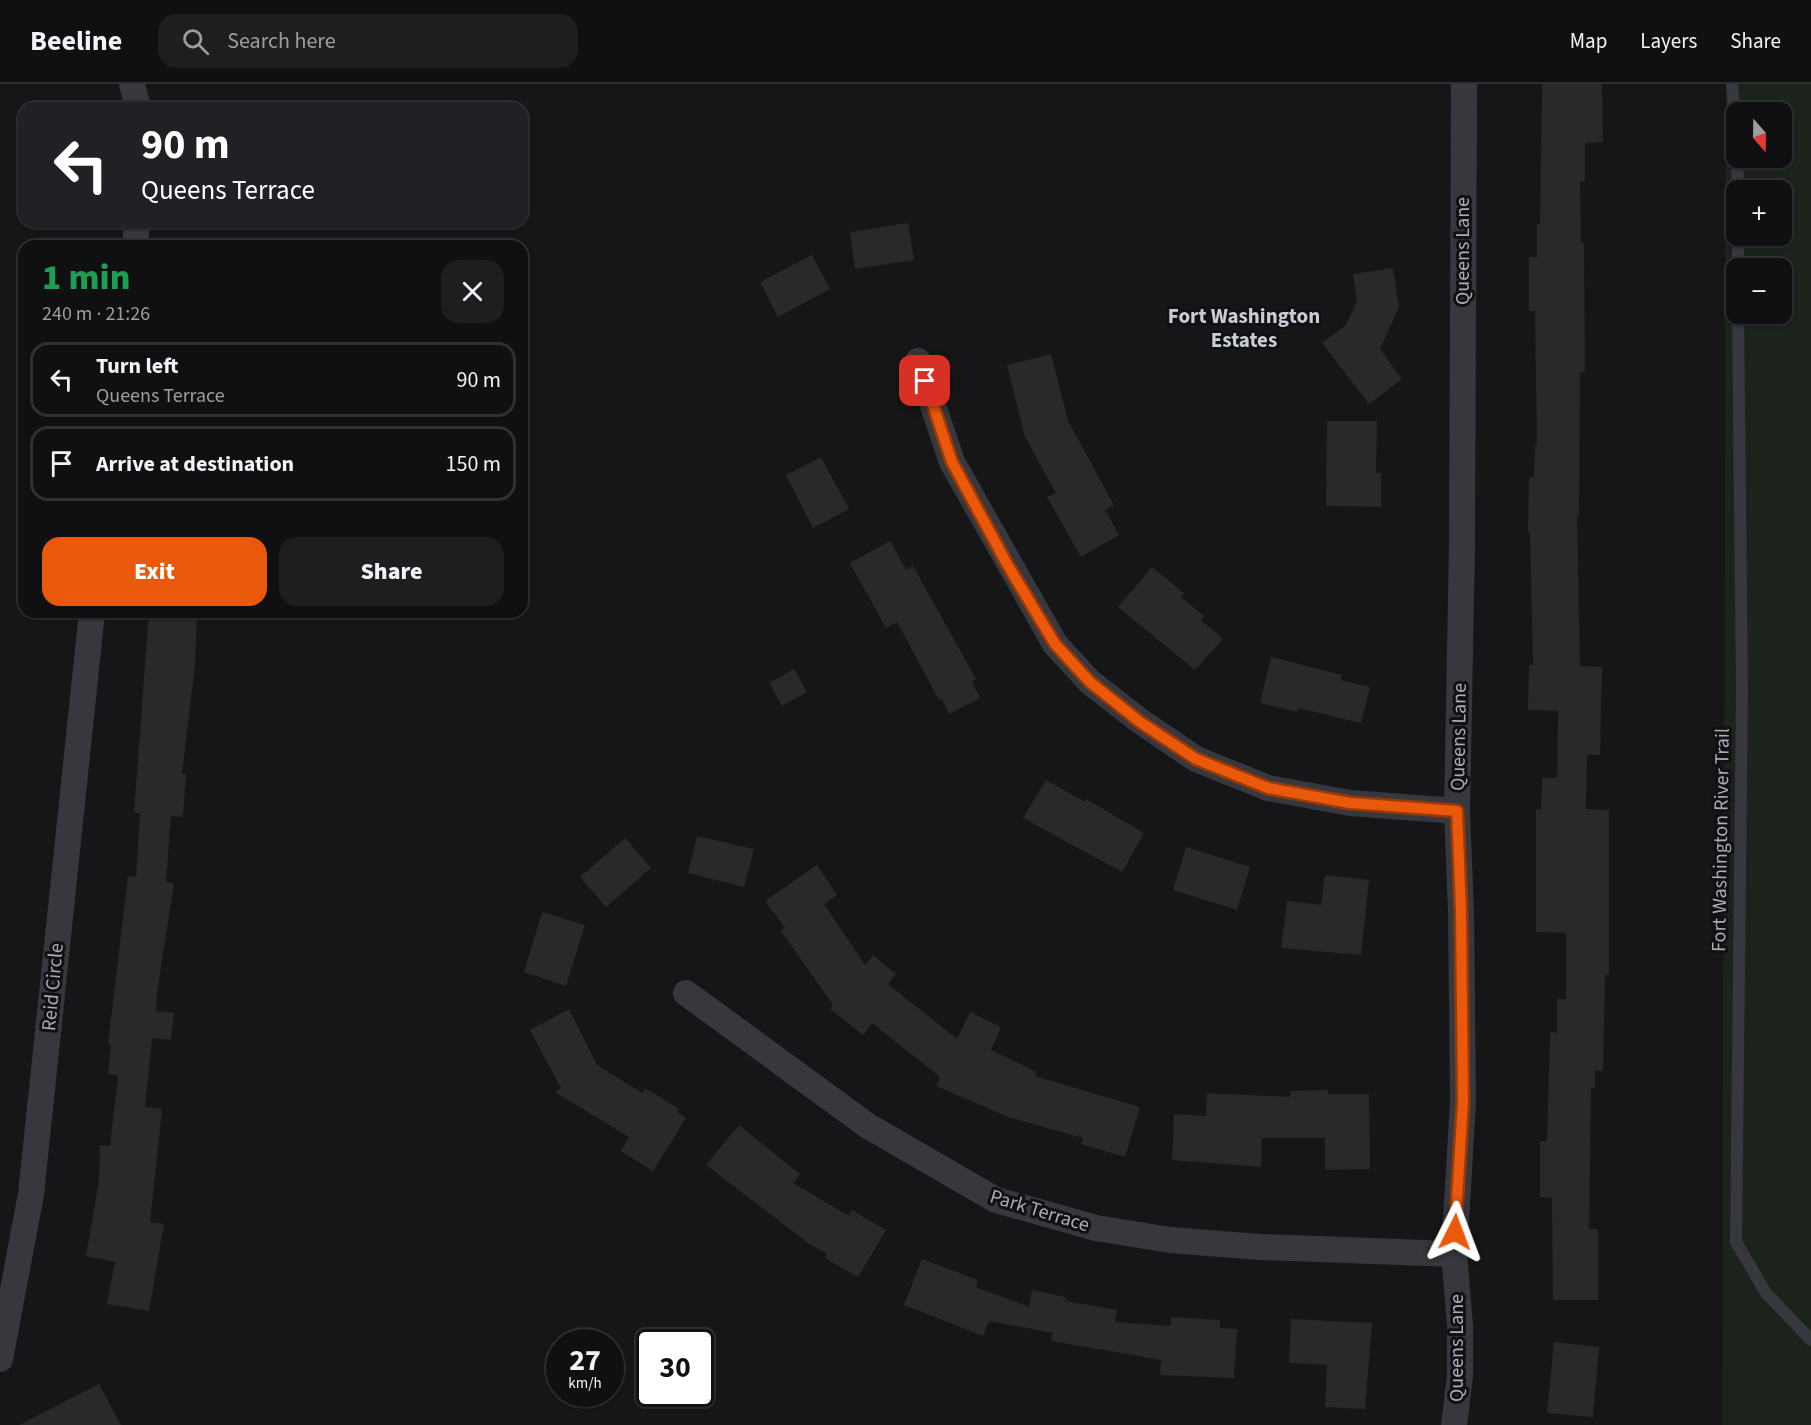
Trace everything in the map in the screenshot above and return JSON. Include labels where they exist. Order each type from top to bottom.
[{"type":"street","points":[[132,84],[136,102]]},
{"type":"street","name":"Queens Lane","points":[[1454,1425],[1460,1376],[1460,1325],[1454,1254],[1463,1102],[1461,911],[1457,811],[1462,533],[1464,84]]},
{"type":"street","points":[[918,361],[952,462],[1055,644],[1090,682],[1140,722],[1196,759],[1268,788],[1350,803],[1457,811]]},
{"type":"street","name":"Reid Circle","points":[[0,1359],[31,1194],[91,618]]},
{"type":"street","name":"Park Terrace","points":[[687,993],[868,1126],[996,1200],[1095,1227],[1170,1240],[1260,1247],[1454,1254]]},
{"type":"lane","points":[[1732,84],[1734,102]]},
{"type":"lane","name":"Fort Washington River Trail","points":[[1738,324],[1742,690],[1735,1109],[1736,1242],[1766,1293],[1811,1340]]},
{"type":"shaded area","points":[[1726,84],[1811,84],[1811,1425],[1722,1425]]},
{"type":"building","points":[[1542,84],[1602,84],[1603,142],[1585,143],[1585,181],[1580,182],[1581,243],[1584,243],[1585,372],[1580,372],[1579,516],[1577,516],[1580,666],[1602,667],[1600,755],[1587,755],[1586,809],[1609,810],[1609,975],[1605,975],[1603,1071],[1595,1070],[1595,1088],[1591,1088],[1589,1229],[1598,1229],[1598,1300],[1553,1300],[1552,1198],[1540,1197],[1540,1141],[1547,1141],[1550,1032],[1557,1033],[1557,999],[1566,999],[1566,933],[1536,932],[1536,809],[1541,810],[1542,778],[1557,778],[1558,711],[1528,710],[1529,665],[1533,665],[1530,532],[1528,532],[1529,477],[1534,477],[1535,445],[1537,445],[1535,311],[1529,311],[1529,257],[1537,257],[1537,224],[1540,224]]},
{"type":"building","points":[[908,223],[914,260],[855,269],[850,232]]},
{"type":"building","points":[[812,255],[830,289],[778,317],[760,282]]},
{"type":"building","points":[[1393,268],[1399,307],[1380,349],[1402,379],[1369,404],[1322,343],[1346,325],[1357,301],[1353,274]]},
{"type":"building","points":[[1051,354],[1068,421],[1114,505],[1105,510],[1119,535],[1081,557],[1047,497],[1056,493],[1025,437],[1007,365]]},
{"type":"building","points":[[1327,421],[1377,421],[1376,473],[1381,473],[1381,507],[1326,506]]},
{"type":"building","points":[[821,457],[849,509],[813,528],[786,475]]},
{"type":"building","points":[[890,541],[906,570],[913,566],[976,679],[972,682],[980,698],[949,714],[942,699],[939,700],[897,622],[886,628],[850,563]]},
{"type":"building","points":[[1152,567],[1184,593],[1181,597],[1204,616],[1201,620],[1223,639],[1195,670],[1118,607]]},
{"type":"building","points":[[149,618],[197,618],[195,665],[182,774],[186,774],[183,817],[171,816],[166,882],[174,883],[157,993],[156,1011],[174,1013],[171,1040],[152,1038],[145,1107],[162,1109],[150,1222],[164,1224],[149,1311],[107,1304],[115,1262],[86,1256],[99,1181],[100,1145],[110,1146],[118,1075],[108,1074],[111,1044],[108,1044],[128,876],[136,877],[140,813],[134,813]]},
{"type":"building","points":[[1271,657],[1342,675],[1341,680],[1370,687],[1361,723],[1298,708],[1297,712],[1260,703]]},
{"type":"building","points":[[794,669],[807,692],[782,706],[769,683]]},
{"type":"building","points":[[1046,780],[1085,802],[1086,799],[1144,833],[1122,872],[1023,818]]},
{"type":"building","points":[[697,836],[754,849],[744,887],[688,873]]},
{"type":"building","points":[[625,838],[651,868],[606,907],[580,877]]},
{"type":"building","points":[[1186,847],[1250,867],[1237,910],[1173,890]]},
{"type":"building","points":[[817,865],[837,895],[824,904],[865,965],[873,955],[896,974],[888,984],[957,1039],[970,1012],[1001,1027],[991,1050],[1037,1072],[1035,1076],[1140,1107],[1125,1157],[1081,1144],[1083,1138],[1008,1117],[936,1086],[940,1077],[872,1023],[863,1035],[830,1009],[833,1005],[781,931],[785,928],[765,901]]},
{"type":"building","points":[[1325,875],[1369,880],[1361,955],[1281,948],[1287,901],[1321,905]]},
{"type":"building","points":[[542,912],[585,925],[566,986],[524,972]]},
{"type":"building","points":[[569,1009],[597,1065],[642,1093],[645,1088],[679,1109],[677,1112],[686,1118],[653,1171],[621,1151],[629,1137],[555,1092],[561,1088],[530,1030]]},
{"type":"building","points":[[1328,1090],[1328,1094],[1369,1094],[1370,1169],[1325,1170],[1325,1138],[1262,1138],[1261,1167],[1172,1160],[1174,1114],[1206,1116],[1207,1093],[1290,1097],[1290,1091]]},
{"type":"building","points":[[739,1125],[800,1174],[793,1183],[849,1216],[852,1210],[886,1230],[858,1277],[825,1258],[827,1254],[808,1243],[706,1165]]},
{"type":"building","points":[[922,1259],[978,1280],[976,1287],[1029,1307],[1032,1290],[1066,1297],[1065,1301],[1117,1310],[1115,1322],[1171,1326],[1171,1317],[1220,1320],[1220,1328],[1237,1329],[1234,1378],[1160,1375],[1161,1360],[1051,1341],[1053,1333],[989,1321],[983,1336],[904,1305]]},
{"type":"building","points":[[1291,1319],[1372,1323],[1365,1409],[1325,1407],[1327,1365],[1289,1363]]},
{"type":"building","points":[[1554,1342],[1599,1347],[1593,1417],[1547,1413]]},
{"type":"building","points":[[99,1384],[121,1425],[19,1425]]},
{"type":"district","name":"Fort Washington Estates","points":[[1244,328]]},
{"type":"route","points":[[925,381],[952,462],[1007,564],[1055,644],[1090,682],[1140,722],[1196,759],[1268,788],[1350,803],[1457,811],[1461,911],[1463,1102],[1455,1232]]}]
